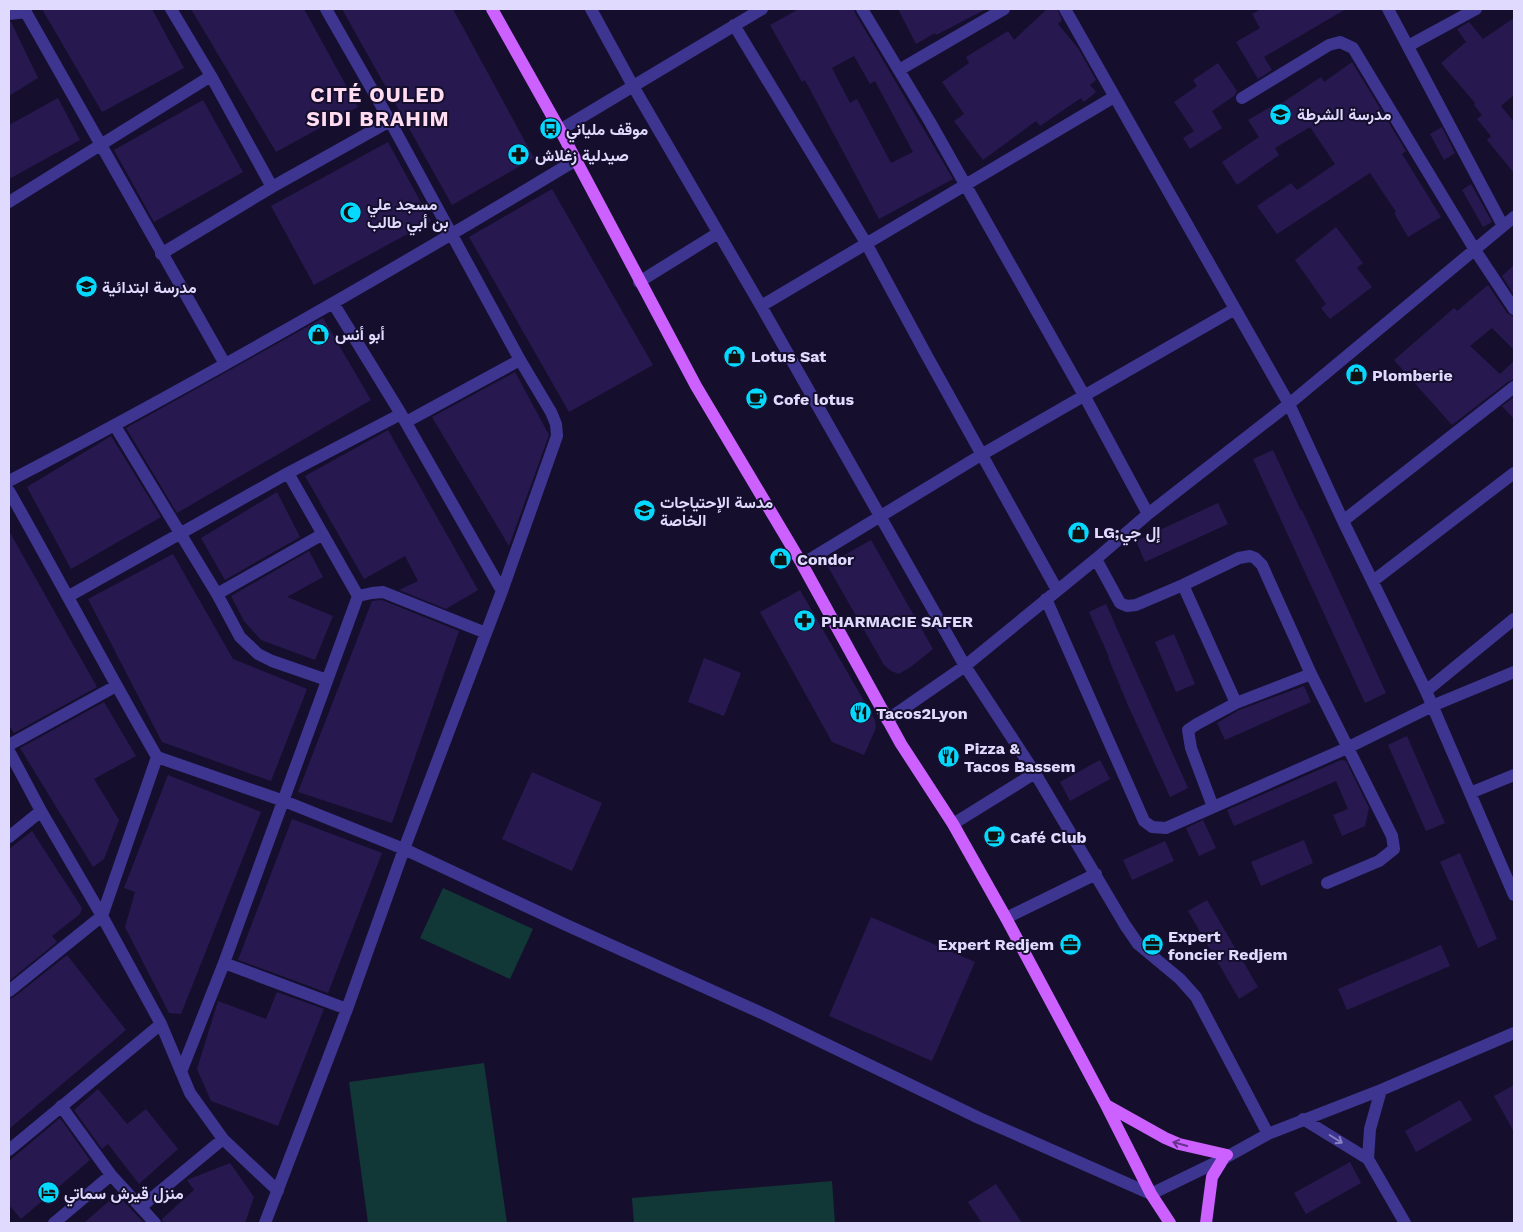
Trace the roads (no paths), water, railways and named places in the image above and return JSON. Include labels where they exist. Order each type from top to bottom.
[{"type":"main road","points":[[492,9],[560,130],[696,386],[802,564],[901,744],[954,824],[1106,1105],[1151,1194],[1170,1223]]},
{"type":"main road","points":[[1106,1105],[1164,1138],[1225,1157],[1212,1177],[1206,1223]]},
{"type":"street","points":[[171,9],[211,76],[272,187]]},
{"type":"street","points":[[265,1223],[347,1008],[404,848],[502,591],[557,436],[556,424],[551,412],[520,360],[453,234],[326,9]]},
{"type":"street","points":[[591,9],[633,86],[761,306],[965,666],[1035,773],[1138,944],[1180,979],[1196,997],[1268,1134]]},
{"type":"street","points":[[560,130],[762,9]]},
{"type":"street","points":[[862,9],[899,70],[1085,397],[1148,514]]},
{"type":"street","points":[[899,70],[1004,9]]},
{"type":"street","points":[[1065,9],[1289,404],[1343,521],[1426,691],[1470,793],[1512,882],[1514,895]]},
{"type":"street","points":[[1388,9],[1503,226]]},
{"type":"street","points":[[1408,46],[1476,9]]},
{"type":"street","points":[[9,14],[25,11],[225,364]]},
{"type":"street","points":[[734,25],[866,243],[1057,590]]},
{"type":"street","points":[[1242,98],[1329,45],[1340,42],[1353,48],[1475,250],[1514,309]]},
{"type":"street","points":[[9,202],[211,76]]},
{"type":"street","points":[[761,306],[1114,97]]},
{"type":"street","points":[[161,254],[272,187],[390,121]]},
{"type":"street","points":[[9,481],[115,426],[333,303],[576,160]]},
{"type":"street","points":[[887,720],[965,666],[1148,514],[1289,404],[1514,217]]},
{"type":"street","points":[[640,282],[718,233]]},
{"type":"street","points":[[333,303],[403,418],[502,591]]},
{"type":"street","points":[[802,564],[981,455],[1085,397],[1235,309]]},
{"type":"street","points":[[69,596],[288,473],[520,360]]},
{"type":"street","points":[[1343,521],[1514,387]]},
{"type":"street","points":[[115,426],[181,533],[240,637],[258,654],[272,661],[327,680]]},
{"type":"street","points":[[180,1072],[224,963],[358,596],[288,473]]},
{"type":"street","points":[[1373,581],[1514,473]]},
{"type":"street","points":[[9,491],[69,596],[156,757],[284,802],[404,848],[564,924],[768,1016],[978,1118],[1151,1194],[1268,1134],[1381,1090],[1514,1033]]},
{"type":"street","points":[[217,594],[323,534]]},
{"type":"street","points":[[1096,559],[1120,603],[1127,606],[1183,585],[1239,558],[1250,556],[1262,565],[1311,674],[1392,836],[1394,849],[1379,862],[1327,883]]},
{"type":"street","points":[[1183,585],[1236,703]]},
{"type":"street","points":[[358,596],[372,592],[382,592],[486,633]]},
{"type":"street","points":[[1046,598],[1144,822],[1152,827],[1166,828],[1347,748],[1432,706],[1514,672]]},
{"type":"street","points":[[1426,691],[1514,619]]},
{"type":"street","points":[[1213,807],[1191,748],[1188,730],[1236,703],[1311,674]]},
{"type":"street","points":[[9,746],[116,686]]},
{"type":"street","points":[[9,751],[161,1024],[190,1093],[224,1139],[278,1191]]},
{"type":"street","points":[[9,991],[102,916],[156,757]]},
{"type":"street","points":[[954,824],[1035,773]]},
{"type":"street","points":[[1470,793],[1514,775]]},
{"type":"street","points":[[9,837],[41,811]]},
{"type":"street","points":[[1006,918],[1096,874]]},
{"type":"street","points":[[224,963],[347,1008]]},
{"type":"street","points":[[9,1150],[161,1024]]},
{"type":"street","points":[[1368,1159],[1370,1129],[1381,1090]]},
{"type":"street","points":[[61,1106],[111,1175],[155,1223]]},
{"type":"street","points":[[1303,1119],[1368,1159],[1405,1223]]},
{"type":"street","points":[[141,1207],[224,1139]]},
{"type":"street","points":[[54,1223],[111,1175]]},
{"type":"place","name":"مدرسة الشرطة","points":[[1281,114]]},
{"type":"place","name":"موقف ملياني","points":[[550,129]]},
{"type":"place","name":"صيدلية زغلاش","points":[[519,155]]},
{"type":"place","name":"مسجد علي بن أبي طالب","points":[[351,213]]},
{"type":"place","name":"مدرسة ابتدائية","points":[[86,287]]},
{"type":"place","name":"أبو أنس","points":[[319,334]]},
{"type":"place","name":"Lotus Sat","points":[[735,356]]},
{"type":"place","name":"Plomberie","points":[[1356,375]]},
{"type":"place","name":"Cofe lotus","points":[[757,399]]},
{"type":"place","name":"مدسة الإحتياجات الخاصة","points":[[644,511]]},
{"type":"place","name":"LG;إل جي","points":[[1078,532]]},
{"type":"place","name":"Condor","points":[[781,559]]},
{"type":"place","name":"PHARMACIE SAFER","points":[[805,621]]},
{"type":"place","name":"Tacos2Lyon","points":[[860,713]]},
{"type":"place","name":"Pizza & Tacos Bassem","points":[[948,757]]},
{"type":"place","name":"Café Club","points":[[994,837]]},
{"type":"place","name":"Expert Redjem","points":[[1070,944]]},
{"type":"place","name":"Expert foncier Redjem","points":[[1152,945]]},
{"type":"place","name":"منزل قيرش سماتي","points":[[48,1193]]},
{"type":"district","name":"CITÉ OULED SIDI BRAHIM","points":[[378,106]]}]
